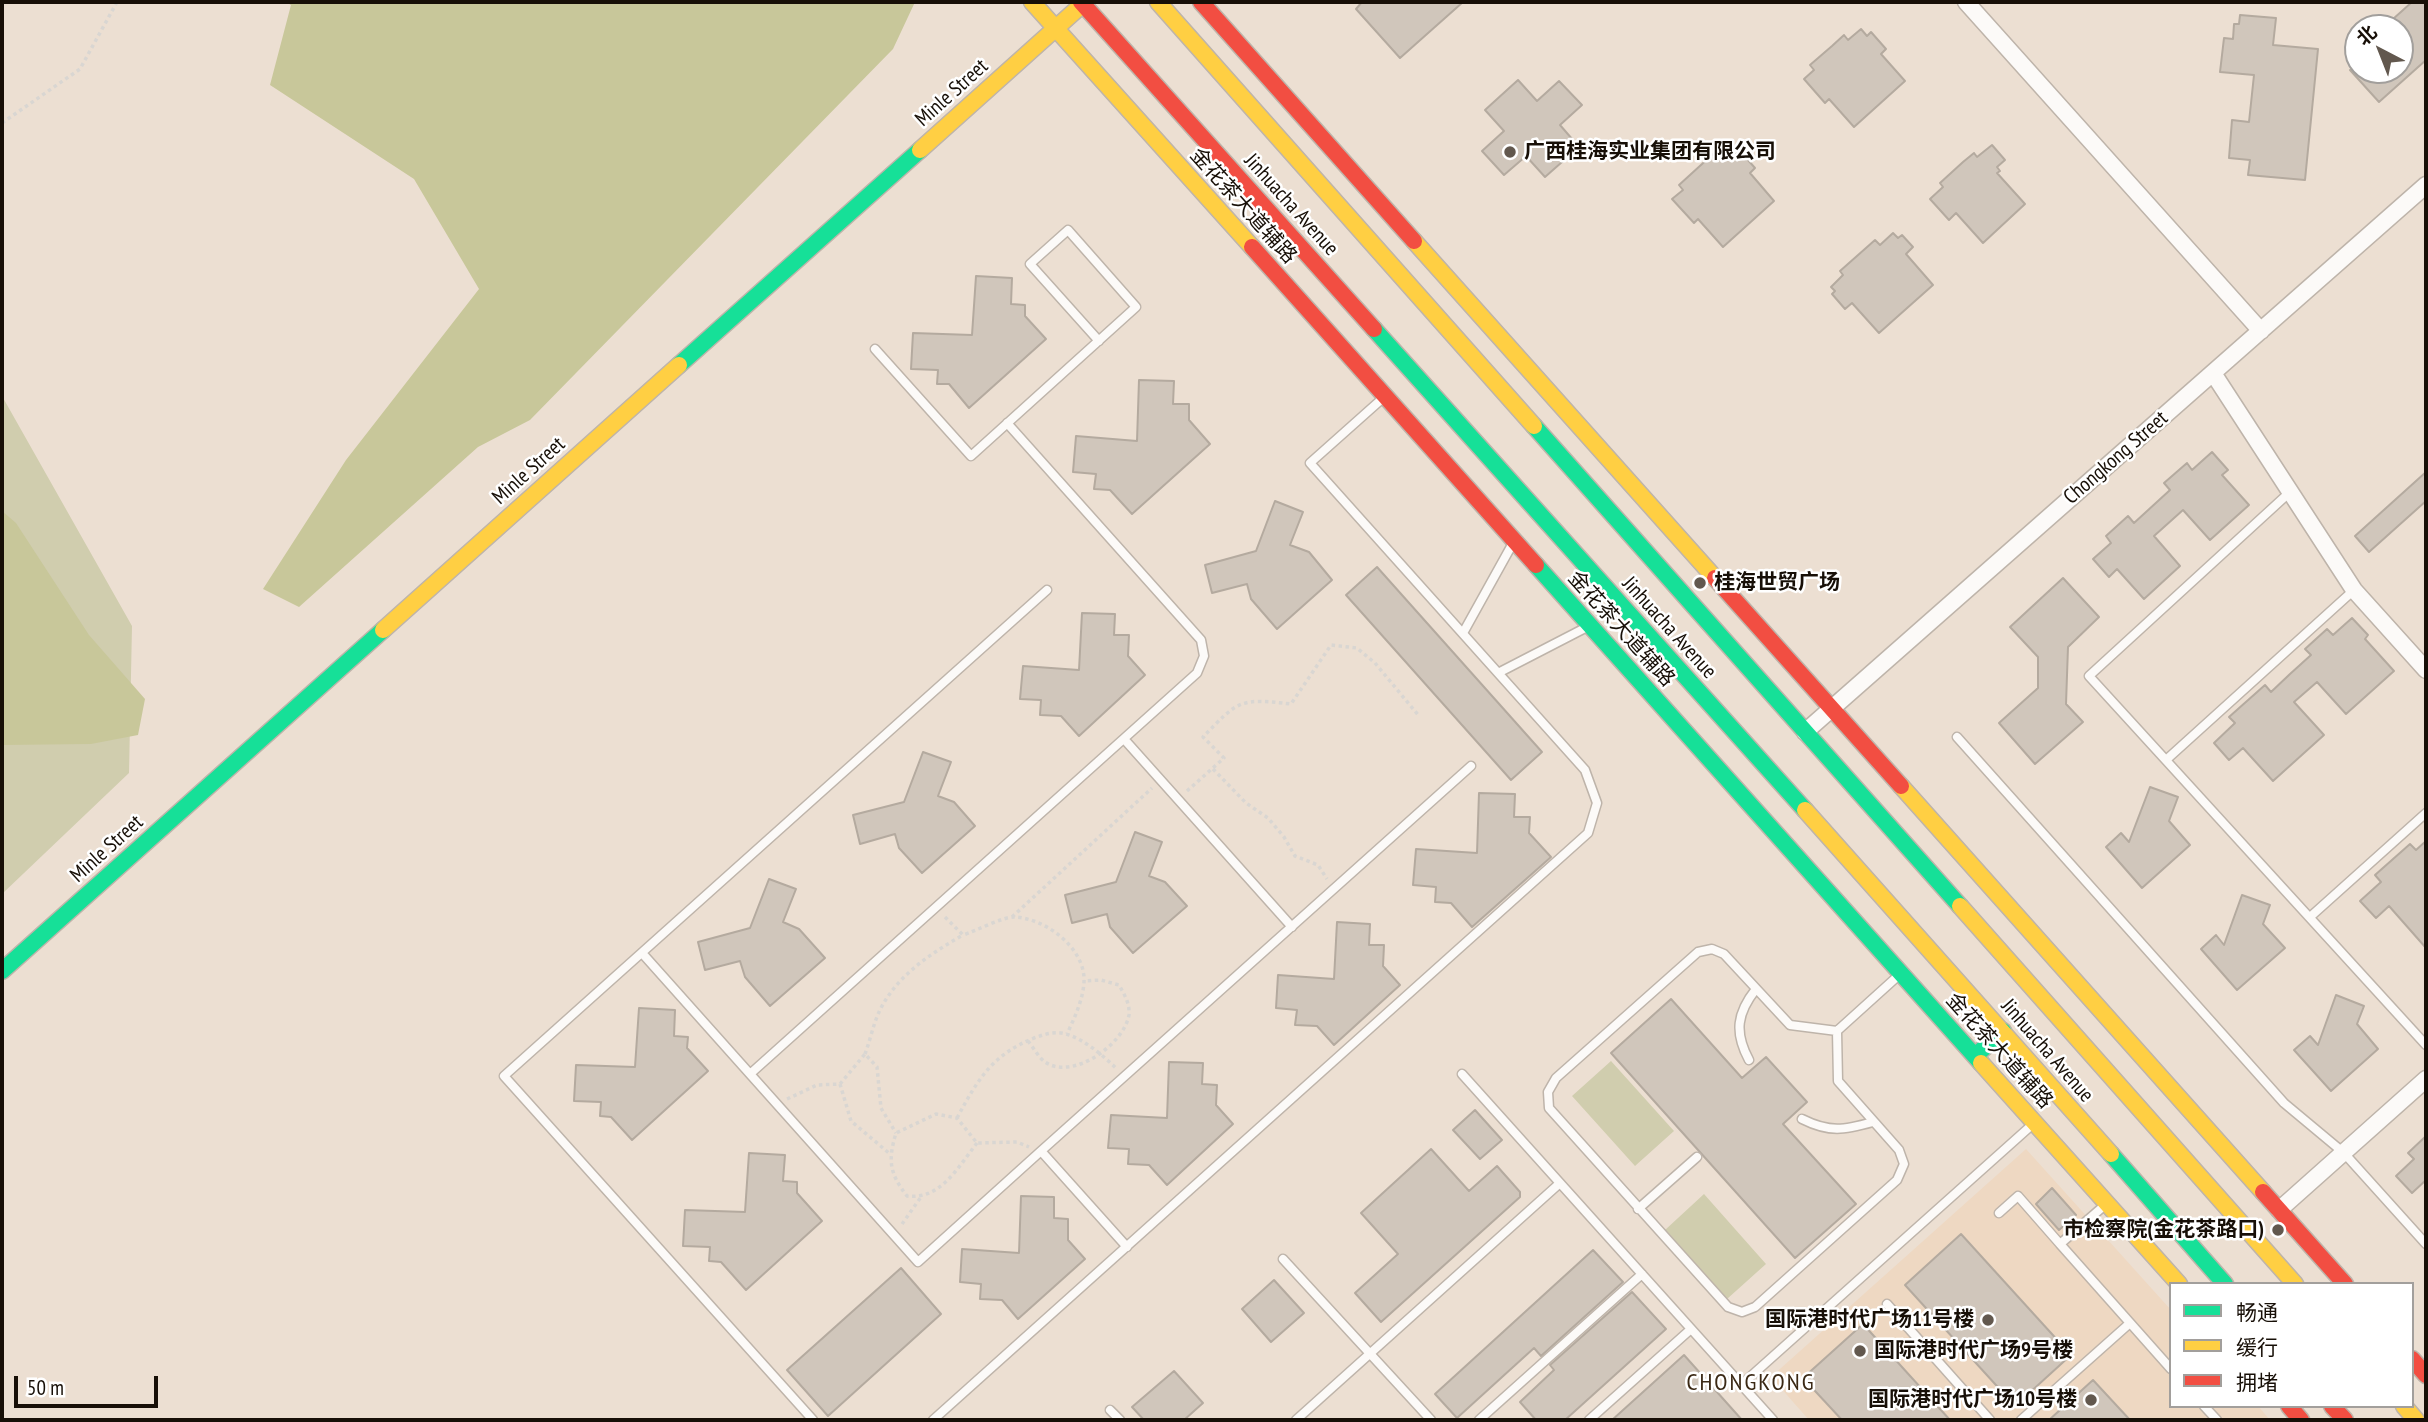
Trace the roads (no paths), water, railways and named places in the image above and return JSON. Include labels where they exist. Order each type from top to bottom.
[{"type":"main road","name":"金花茶大道辅路","points":[[1032,2],[2177,1282]]},
{"type":"main road","name":"Minle Street","points":[[2,971],[1083,2]]},
{"type":"main road","name":"Jinhuacha Avenue","points":[[1083,2],[2003,1031],[2223,1282]]},
{"type":"main road","name":"Jinhuacha Avenue","points":[[1158,2],[2293,1282]]},
{"type":"main road","points":[[1201,2],[2343,1282]]},
{"type":"main road","points":[[1975,1056],[2003,1031]]},
{"type":"street","points":[[1966,2],[2261,331]]},
{"type":"street","name":"Chongkong Street","points":[[1805,732],[2426,185]]},
{"type":"street","points":[[2213,373],[2354,590],[2426,670]]},
{"type":"street","points":[[2279,1210],[2426,1079]]},
{"type":"lane","points":[[875,349],[971,456],[1099,341],[1136,307],[1068,230],[1030,264],[1099,341]]},
{"type":"lane","points":[[933,1420],[1588,833],[1597,803],[1585,770],[1310,463],[1385,396]]},
{"type":"lane","points":[[750,1074],[1197,673],[1204,656],[1201,640],[1007,423]]},
{"type":"lane","points":[[2290,492],[2090,676],[2426,1045]]},
{"type":"lane","points":[[1463,633],[1514,541]]},
{"type":"lane","points":[[813,1420],[504,1076],[1047,590]]},
{"type":"lane","points":[[2166,760],[2354,590]]},
{"type":"lane","points":[[1498,673],[1590,625]]},
{"type":"lane","points":[[1957,737],[2284,1103],[2344,1153],[2426,1244]]},
{"type":"lane","points":[[1124,739],[1292,927]]},
{"type":"lane","points":[[642,953],[918,1262],[1471,766]]},
{"type":"lane","points":[[2310,917],[2426,813]]},
{"type":"lane","points":[[1837,1031],[1838,1081],[1899,1150],[1904,1164],[1897,1180],[1755,1307],[1742,1312],[1728,1307],[1549,1108],[1548,1092],[1556,1078],[1698,952],[1712,948],[1724,954],[1790,1025],[1837,1031],[1902,973]]},
{"type":"lane","points":[[1749,1060],[1742,1047],[1740,1030],[1743,1006],[1756,989]]},
{"type":"lane","points":[[1462,1074],[1773,1420]]},
{"type":"lane","points":[[1802,1119],[1834,1130],[1873,1122]]},
{"type":"lane","points":[[1741,1385],[2035,1122]]},
{"type":"lane","points":[[1041,1152],[1126,1247]]},
{"type":"lane","points":[[1639,1209],[1697,1157]]},
{"type":"lane","points":[[1296,1420],[1560,1183]]},
{"type":"lane","points":[[1999,1213],[2018,1196],[2169,1367]]},
{"type":"lane","points":[[2060,1244],[2107,1203]]},
{"type":"lane","points":[[1283,1259],[1431,1420]]},
{"type":"lane","points":[[1479,1420],[1642,1274]]},
{"type":"lane","points":[[1887,1304],[1990,1420]]},
{"type":"lane","points":[[2021,1420],[2130,1323]]},
{"type":"lane","points":[[1589,1420],[1691,1329]]},
{"type":"lane","points":[[1111,1410],[1120,1420]]},
{"type":"place","name":"广西桂海实业集团有限公司","points":[[1510,152]]},
{"type":"place","name":"桂海世贸广场","points":[[1700,583]]},
{"type":"place","name":"市检察院(金花茶路口)","points":[[2278,1230]]},
{"type":"place","name":"国际港时代广场11号楼","points":[[1988,1320]]},
{"type":"place","name":"国际港时代广场9号楼","points":[[1860,1351]]},
{"type":"place","name":"国际港时代广场10号楼","points":[[2091,1400]]},
{"type":"district","name":"CHONGKONG","points":[[1751,1383]]}]
